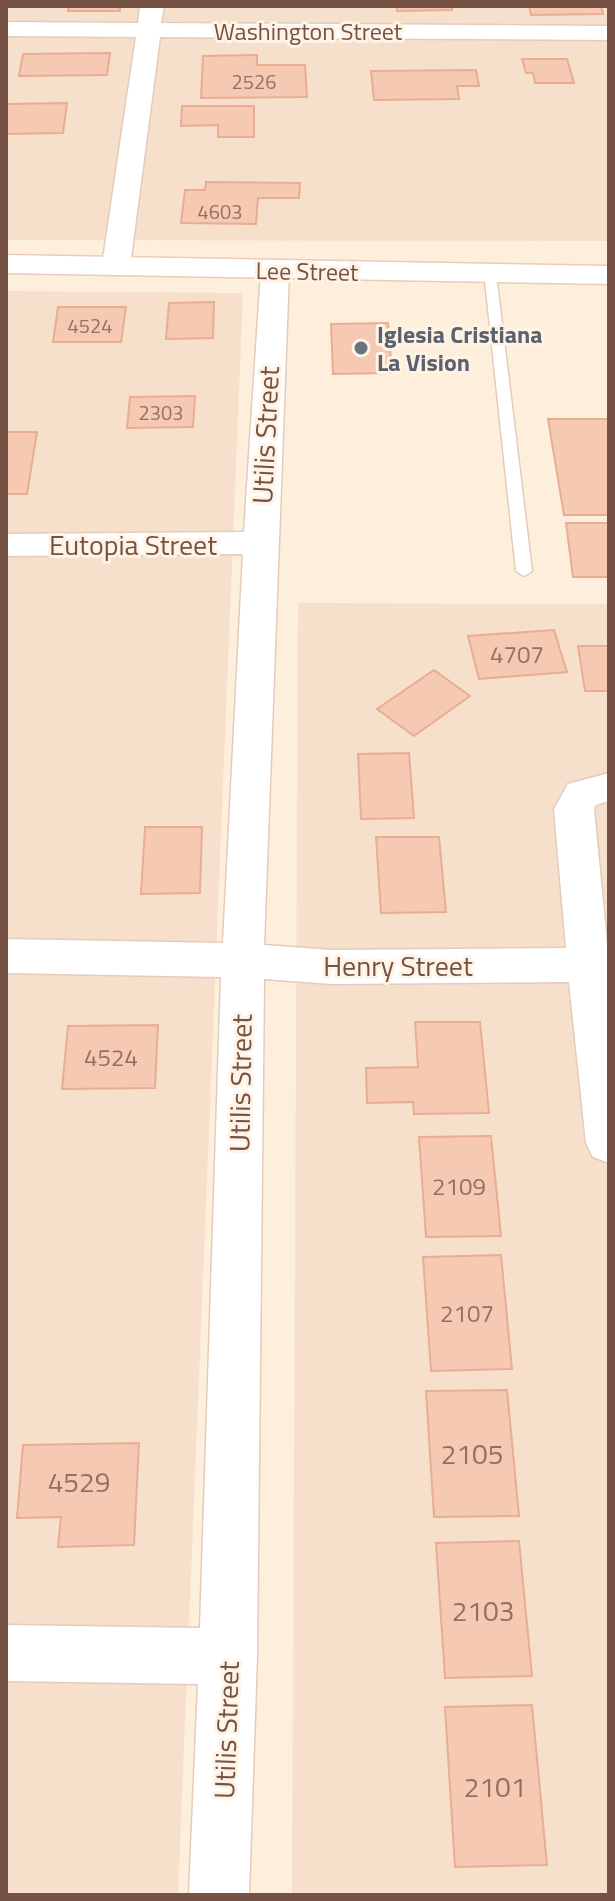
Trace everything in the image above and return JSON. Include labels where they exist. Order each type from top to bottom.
[{"type":"main road","name":"Lee Street","points":[[6,264],[609,275]]},
{"type":"street","points":[[485,6],[489,32]]},
{"type":"street","points":[[116,266],[150,18]]},
{"type":"street","name":"Washington Street","points":[[6,29],[150,18],[489,32],[609,33]]},
{"type":"street","name":"Utilis Street","points":[[219,1895],[229,1656],[243,960],[259,543],[275,271]]},
{"type":"street","name":"Eutopia Street","points":[[6,545],[259,543]]},
{"type":"street","points":[[609,787],[582,794],[574,809],[609,1143]]},
{"type":"street","name":"Henry Street","points":[[6,956],[243,960],[332,967],[588,965]]},
{"type":"street","points":[[6,1653],[229,1656]]},
{"type":"lane","points":[[489,274],[524,571]]},
{"type":"shaded area","points":[[6,6],[609,6],[609,241],[6,240]]},
{"type":"shaded area","points":[[6,291],[243,293],[178,1895],[6,1895]]},
{"type":"shaded area","points":[[298,603],[609,604],[609,1895],[292,1895]]},
{"type":"building","points":[[69,6],[120,6],[120,11],[68,11]]},
{"type":"building","points":[[397,6],[452,6],[452,10],[397,11]]},
{"type":"building","points":[[529,6],[601,6],[603,14],[531,15]]},
{"type":"building","points":[[110,53],[107,75],[19,76],[23,54]]},
{"type":"building","points":[[257,55],[257,65],[305,65],[307,97],[201,98],[203,56]]},
{"type":"building","points":[[522,59],[567,59],[574,83],[535,83],[533,73],[526,73]]},
{"type":"building","points":[[476,70],[479,86],[457,86],[459,99],[374,100],[371,71]]},
{"type":"building","points":[[67,103],[63,133],[6,134],[6,104]]},
{"type":"building","points":[[182,106],[254,106],[254,137],[218,137],[218,125],[181,126]]},
{"type":"building","points":[[206,182],[300,183],[299,198],[258,198],[256,224],[181,223],[185,190],[205,190]]},
{"type":"building","points":[[214,302],[213,338],[166,339],[169,303]]},
{"type":"building","points":[[58,307],[126,307],[121,342],[53,342]]},
{"type":"building","name":"Iglesia Cristiana La Vision","points":[[388,323],[392,373],[333,374],[331,324]]},
{"type":"building","points":[[195,396],[193,427],[127,428],[130,397]]},
{"type":"building","points":[[548,419],[609,419],[609,515],[564,515]]},
{"type":"building","points":[[6,432],[37,432],[27,494],[6,494]]},
{"type":"building","points":[[566,523],[609,523],[609,577],[573,577]]},
{"type":"building","points":[[554,630],[567,672],[479,679],[468,636]]},
{"type":"building","points":[[578,646],[609,646],[609,691],[585,691]]},
{"type":"building","points":[[434,670],[470,696],[414,736],[377,709]]},
{"type":"building","points":[[409,753],[414,818],[361,819],[358,754]]},
{"type":"building","points":[[145,827],[202,827],[200,893],[141,894]]},
{"type":"building","points":[[376,837],[439,837],[446,912],[381,913]]},
{"type":"building","points":[[415,1022],[480,1022],[489,1113],[414,1114],[413,1102],[367,1103],[366,1068],[418,1067]]},
{"type":"building","points":[[158,1025],[155,1088],[62,1089],[68,1026]]},
{"type":"building","points":[[491,1136],[501,1236],[426,1237],[419,1137]]},
{"type":"building","points":[[501,1255],[512,1369],[431,1371],[423,1257]]},
{"type":"building","points":[[507,1390],[519,1516],[434,1517],[426,1391]]},
{"type":"building","points":[[139,1443],[134,1545],[58,1547],[61,1517],[17,1518],[23,1445]]},
{"type":"building","points":[[519,1541],[532,1676],[445,1678],[436,1543]]},
{"type":"building","points":[[532,1705],[547,1865],[455,1867],[445,1707]]},
{"type":"place","name":"Iglesia Cristiana La Vision","points":[[361,348]]}]
